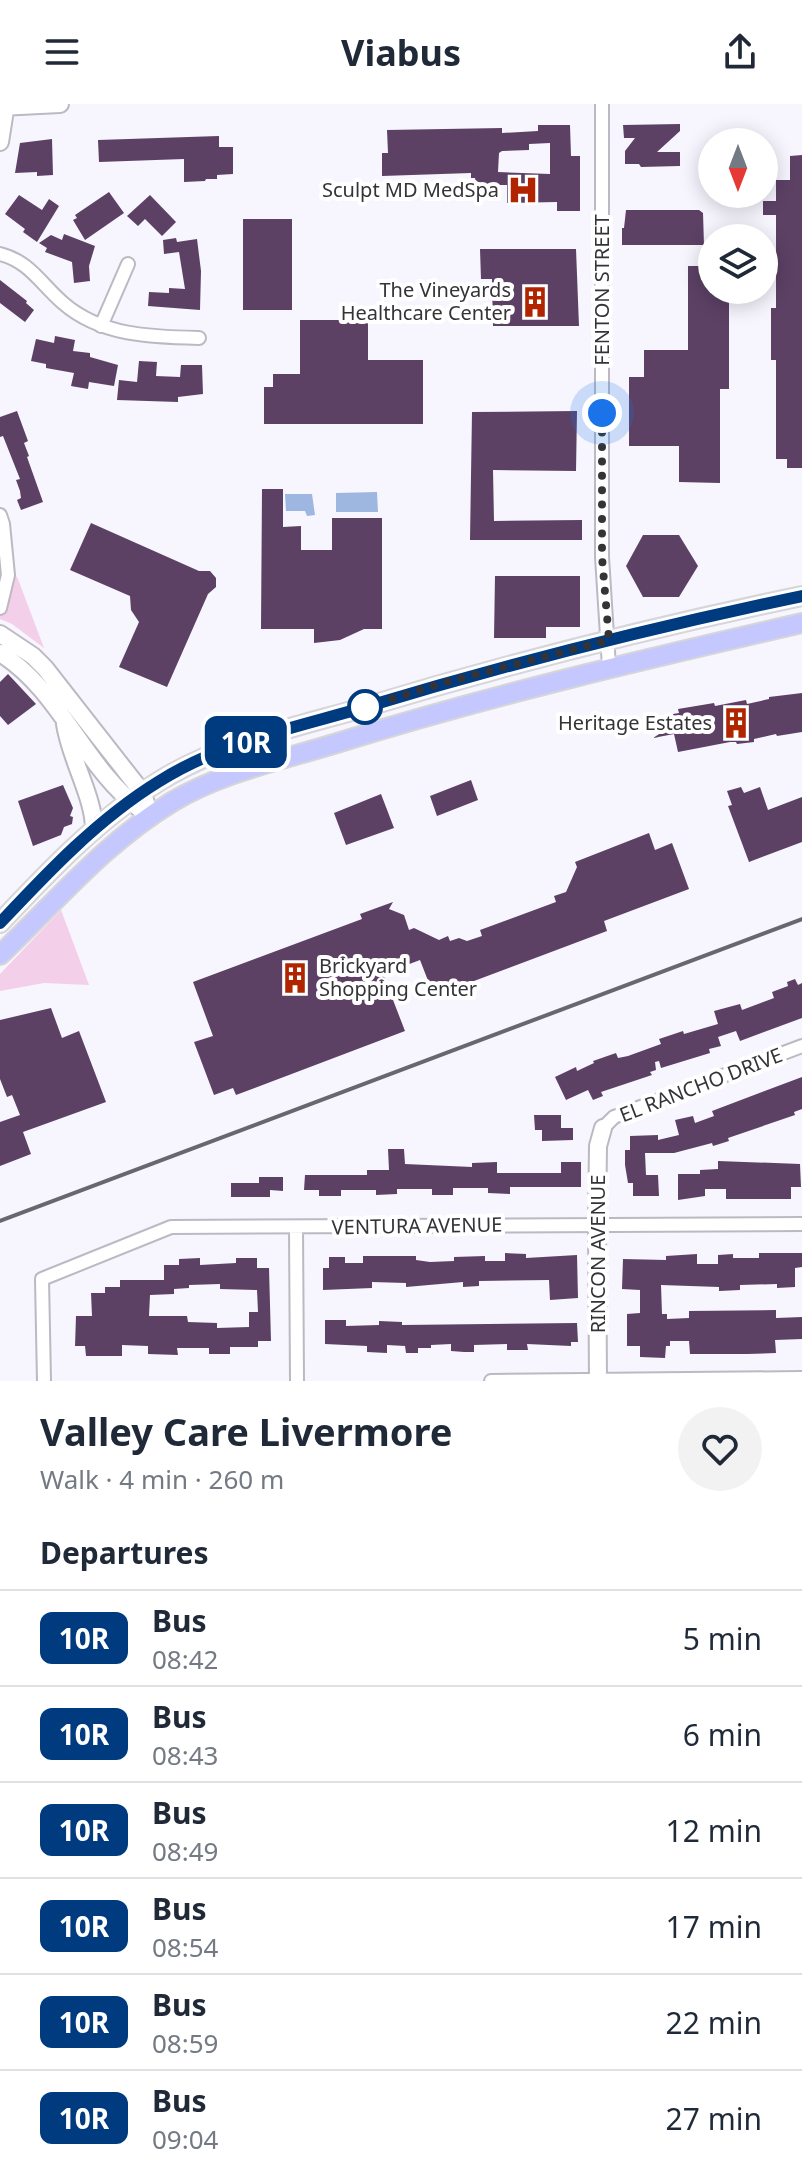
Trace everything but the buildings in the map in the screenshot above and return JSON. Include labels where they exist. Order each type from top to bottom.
[{"type":"main road","points":[[0,142],[4,106],[60,104]]},
{"type":"main road","points":[[0,923],[41,879],[94,831],[136,797],[202,757],[439,684],[715,614],[802,596]]},
{"type":"main road","points":[[0,955],[85,869],[151,817],[208,782],[441,710],[609,667],[802,623]]},
{"type":"main road","points":[[0,634],[45,668],[151,817]]},
{"type":"main road","points":[[0,653],[32,678],[65,723],[136,797]]},
{"type":"main road","points":[[65,723],[71,754],[93,815],[94,831]]},
{"type":"main road","name":"RINCON AVENUE","points":[[598,1380],[598,1146],[603,1128]]},
{"type":"street","name":"FENTON STREET","points":[[602,104],[602,557],[609,667]]},
{"type":"street","points":[[0,254],[21,261],[62,302],[101,326],[130,334],[199,338]]},
{"type":"street","points":[[101,326],[128,264]]},
{"type":"street","points":[[0,515],[8,575],[0,608]]},
{"type":"street","name":"EL RANCHO DRIVE","points":[[603,1128],[614,1117],[802,1046]]},
{"type":"street","name":"VENTURA AVENUE","points":[[44,1381],[42,1279],[171,1227],[802,1224]]},
{"type":"street","points":[[296,1227],[297,1381]]},
{"type":"street","points":[[491,1381],[802,1378]]},
{"type":"shaded area","points":[[0,552],[18,579],[44,648],[12,624],[0,619]]},
{"type":"shaded area","points":[[61,910],[89,985],[44,983],[0,991],[0,974]]},
{"type":"water","points":[[377,492],[378,512],[336,512],[336,493]]},
{"type":"water","points":[[285,494],[312,494],[315,515],[307,516],[305,511],[286,511]]},
{"type":"railway","points":[[0,1221],[802,919]]},
{"type":"bus line","name":"10R","points":[[0,923],[41,879],[94,831],[158,781],[202,757],[439,684],[715,614],[802,596]]},
{"type":"place","name":"Sculpt MD MedSpa","points":[[523,190]]},
{"type":"place","name":"The Vineyards Healthcare Center","points":[[535,302]]},
{"type":"place","name":"Heritage Estates","points":[[736,723]]},
{"type":"place","name":"Brickyard Shopping Center","points":[[295,978]]},
{"type":"route","points":[[365,707],[439,684],[609,640],[602,557],[602,413]]}]
